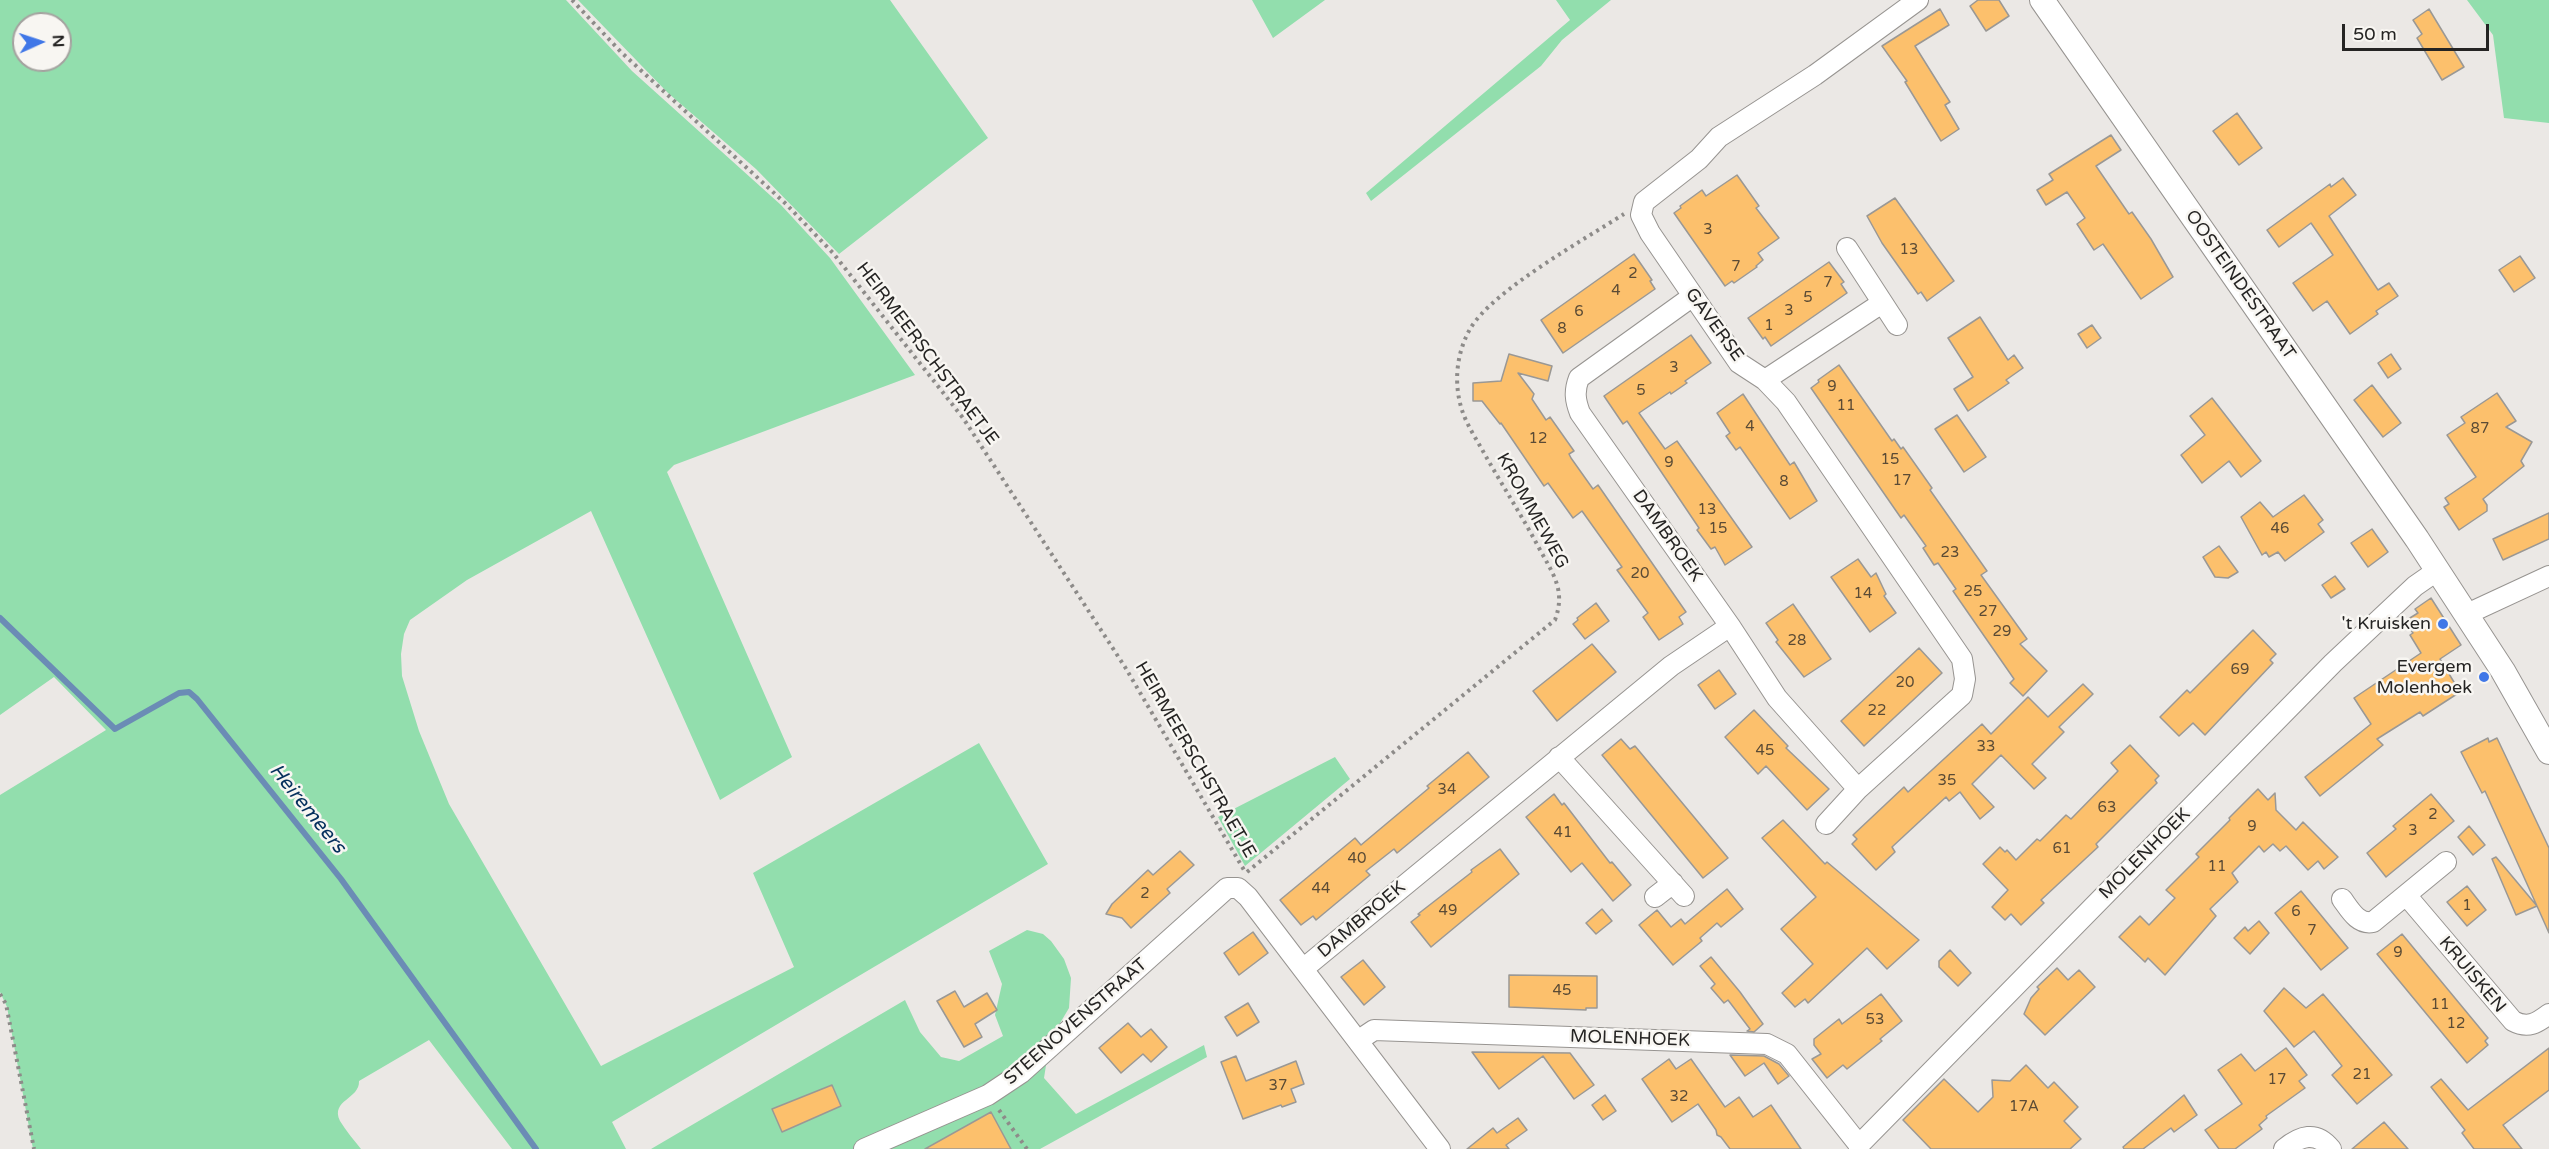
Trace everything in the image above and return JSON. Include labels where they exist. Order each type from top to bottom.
[{"type":"street","points":[[1644,202],[1699,159],[1719,137],[1815,75],[1918,0]]},
{"type":"street","name":"OOSTEINDESTRAAT","points":[[2042,0],[2438,570],[2503,671],[2549,752]]},
{"type":"street","name":"GAVERSE","points":[[1644,202],[1641,215],[1650,233],[1739,363],[1765,380],[1786,402],[1962,659],[1965,679],[1962,696],[1858,789],[1826,824]]},
{"type":"street","points":[[1847,248],[1897,325]]},
{"type":"street","name":"DAMBROEK","points":[[1303,969],[1671,666],[1730,626],[1580,413],[1576,402],[1575,389],[1579,378],[1693,296]]},
{"type":"street","points":[[1765,380],[1882,303]]},
{"type":"street","name":"MOLENHOEK","points":[[1359,1040],[1374,1030],[1767,1044],[1786,1054],[1859,1147],[2333,663],[2415,586],[2438,570]]},
{"type":"street","points":[[2467,614],[2549,576]]},
{"type":"street","points":[[1730,626],[1777,698],[1858,789]]},
{"type":"street","points":[[1559,757],[1678,889],[1655,897]]},
{"type":"street","points":[[2342,899],[2360,920],[2366,924],[2373,922],[2446,862]]},
{"type":"street","points":[[1242,880],[1248,897],[1440,1149]]},
{"type":"street","name":"STEENOVENSTRAAT","points":[[864,1149],[988,1095],[1021,1072],[1227,888],[1242,880]]},
{"type":"street","name":"KRUISKEN","points":[[2406,896],[2513,1022],[2521,1026],[2531,1025],[2549,1014]]},
{"type":"street","points":[[2284,1149],[2301,1137],[2309,1135],[2318,1137],[2331,1149]]},
{"type":"path","name":"HEIRMEERSCHSTRAETJE","points":[[572,0],[621,52],[786,204],[834,253],[963,418],[1125,667],[1242,880]]},
{"type":"path","name":"KROMMEWEG","points":[[1242,880],[1555,620],[1560,605],[1560,590],[1524,520],[1466,420],[1456,380],[1459,359],[1470,328],[1504,294],[1644,202]]},
{"type":"path","points":[[0,994],[6,1004],[34,1149]]},
{"type":"path","points":[[988,1095],[1027,1149]]},
{"type":"green space","points":[[0,0],[566,0],[632,71],[781,205],[830,258],[915,375],[674,465],[667,472],[792,757],[720,800],[591,511],[467,580],[410,620],[404,634],[401,654],[402,676],[419,731],[449,804],[601,1066],[794,967],[753,873],[979,743],[1048,864],[612,1122],[626,1149],[512,1149],[429,1040],[359,1081],[355,1092],[339,1108],[340,1121],[361,1149],[33,1149],[7,1007],[0,992],[0,795],[106,730],[54,677],[0,715]]},
{"type":"green space","points":[[578,0],[890,0],[988,138],[839,254],[756,169],[668,93]]},
{"type":"green space","points":[[1252,0],[1325,0],[1273,38]]},
{"type":"green space","points":[[1556,0],[1611,0],[1562,40],[1541,66],[1371,201],[1366,193],[1570,20]]},
{"type":"green space","points":[[2467,0],[2549,0],[2549,123],[2504,118],[2493,35]]},
{"type":"green space","points":[[1335,757],[1350,779],[1245,866],[1218,817]]},
{"type":"green space","points":[[1027,930],[1043,934],[1051,941],[1064,959],[1071,978],[1069,1008],[1050,1040],[1044,1078],[1076,1114],[1204,1045],[1207,1057],[1040,1149],[651,1149],[905,1000],[920,1032],[941,1057],[959,1061],[1003,1036],[995,1015],[1002,984],[989,951]]},
{"type":"building","points":[[1978,0],[1999,0],[2009,16],[1986,31],[1970,6]]},
{"type":"building","points":[[1940,9],[1949,25],[1915,46],[1950,102],[1945,105],[1959,129],[1941,141],[1905,82],[1907,81],[1882,46]]},
{"type":"building","points":[[2429,9],[2464,67],[2442,80],[2417,38],[2422,34],[2413,20]]},
{"type":"building","points":[[2237,113],[2262,148],[2239,165],[2213,131]]},
{"type":"building","points":[[2111,135],[2121,150],[2096,166],[2129,214],[2132,212],[2151,239],[2173,277],[2141,299],[2103,244],[2094,250],[2077,224],[2085,218],[2067,192],[2046,205],[2037,190],[2053,180],[2049,174]]},
{"type":"building","points":[[1737,175],[1759,206],[1756,208],[1779,238],[1758,253],[1763,260],[1757,267],[1734,283],[1732,281],[1725,286],[1674,213],[1702,190],[1706,196]]},
{"type":"building","points":[[2343,178],[2356,195],[2329,216],[2378,290],[2389,283],[2398,296],[2376,311],[2378,314],[2350,334],[2327,301],[2313,311],[2293,283],[2333,255],[2311,223],[2279,247],[2267,230],[2330,184],[2331,187]]},
{"type":"building","points":[[1895,198],[1954,281],[1927,301],[1921,292],[1918,294],[1882,243],[1867,216]]},
{"type":"building","points":[[1634,254],[1652,280],[1650,281],[1655,289],[1563,353],[1541,320]]},
{"type":"building","points":[[2520,256],[2535,278],[2514,292],[2499,270]]},
{"type":"building","points":[[1829,262],[1844,282],[1841,284],[1847,293],[1771,346],[1748,318]]},
{"type":"building","points":[[1980,317],[2008,360],[2014,355],[2023,368],[2006,380],[2009,383],[1968,411],[1954,389],[1973,377],[1948,338]]},
{"type":"building","points":[[2092,325],[2101,338],[2087,348],[2078,334]]},
{"type":"building","points":[[1691,335],[1711,363],[1685,381],[1687,383],[1639,413],[1665,449],[1677,441],[1752,547],[1725,565],[1715,547],[1711,549],[1697,530],[1699,528],[1627,421],[1623,424],[1604,396]]},
{"type":"building","points":[[1509,354],[1552,366],[1548,381],[1518,373],[1534,394],[1532,399],[1546,420],[1550,417],[1574,451],[1569,454],[1571,458],[1593,489],[1598,485],[1686,612],[1679,617],[1683,624],[1659,640],[1643,617],[1648,613],[1617,570],[1622,567],[1582,511],[1573,518],[1548,483],[1544,486],[1501,423],[1482,401],[1473,401],[1473,383],[1501,381]]},
{"type":"building","points":[[2391,354],[2401,369],[2388,378],[2378,363]]},
{"type":"building","points":[[1839,365],[1892,441],[1894,439],[1901,449],[1903,447],[1932,488],[1930,490],[1987,571],[1981,575],[2027,639],[2020,644],[2047,671],[2023,696],[2010,683],[2014,679],[1953,591],[1956,589],[1938,563],[1934,565],[1923,548],[1926,546],[1904,515],[1901,518],[1811,388]]},
{"type":"building","points":[[2372,385],[2401,423],[2383,437],[2354,400]]},
{"type":"building","points":[[2497,393],[2516,421],[2506,427],[2532,442],[2521,461],[2524,466],[2483,499],[2487,505],[2487,511],[2459,530],[2444,507],[2449,504],[2445,498],[2476,477],[2447,435],[2465,423],[2461,417]]},
{"type":"building","points":[[1743,394],[1790,465],[1794,462],[1817,501],[1790,519],[1740,447],[1736,450],[1726,436],[1730,433],[1717,413]]},
{"type":"building","points":[[2212,398],[2261,461],[2241,477],[2229,461],[2202,483],[2181,455],[2205,435],[2190,416]]},
{"type":"building","points":[[1957,415],[1986,457],[1964,472],[1935,429]]},
{"type":"building","points":[[2304,495],[2323,520],[2318,524],[2324,532],[2285,561],[2278,552],[2269,557],[2266,552],[2262,555],[2241,517],[2260,502],[2273,517]]},
{"type":"building","points":[[2549,513],[2549,539],[2503,560],[2493,539]]},
{"type":"building","points":[[2372,529],[2388,552],[2368,567],[2351,543]]},
{"type":"building","points":[[2219,546],[2238,572],[2228,578],[2215,577],[2203,557]]},
{"type":"building","points":[[1858,559],[1871,577],[1876,573],[1886,594],[1884,596],[1896,613],[1870,632],[1831,577]]},
{"type":"building","points":[[2335,576],[2345,589],[2331,598],[2322,585]]},
{"type":"building","points":[[2431,598],[2461,645],[2440,659],[2460,692],[2423,716],[2420,712],[2377,739],[2383,745],[2320,796],[2305,777],[2371,724],[2354,698],[2421,653],[2405,621],[2418,613],[2415,609]]},
{"type":"building","points":[[1596,603],[1609,621],[1585,639],[1573,624]]},
{"type":"building","points":[[1793,604],[1831,659],[1804,677],[1776,642],[1778,640],[1766,623]]},
{"type":"building","points":[[2253,630],[2276,654],[2270,660],[2273,663],[2205,735],[2193,723],[2179,736],[2160,717],[2187,690],[2190,693]]},
{"type":"building","points":[[1592,644],[1616,672],[1557,721],[1533,691]]},
{"type":"building","points":[[1919,648],[1942,673],[1864,746],[1841,721]]},
{"type":"building","points":[[1719,670],[1736,694],[1715,709],[1698,685]]},
{"type":"building","points":[[2083,684],[2093,694],[2059,727],[2064,732],[2032,764],[2046,778],[2034,789],[2001,755],[1972,784],[1994,807],[1980,819],[1960,792],[1949,801],[1946,797],[1892,847],[1895,852],[1876,870],[1852,844],[1857,839],[1853,835],[1904,787],[1908,792],[1982,724],[1991,734],[2028,697],[2048,717]]},
{"type":"building","points":[[1754,710],[1788,746],[1786,748],[1829,789],[1807,810],[1766,766],[1758,774],[1725,737]]},
{"type":"building","points":[[2488,738],[2489,742],[2497,738],[2549,848],[2549,933],[2485,791],[2482,793],[2461,752]]},
{"type":"building","points":[[1621,739],[1630,749],[1635,746],[1728,858],[1703,878],[1602,755]]},
{"type":"building","points":[[2130,745],[2159,776],[2155,780],[2157,783],[2096,844],[2098,847],[2041,900],[2044,903],[2021,925],[2011,914],[2005,920],[1992,907],[2008,890],[1983,864],[2000,847],[2005,852],[2007,850],[2016,860],[2037,839],[2040,841],[2066,815],[2071,819],[2118,771],[2111,763]]},
{"type":"building","points":[[1468,752],[1489,777],[1397,853],[1394,849],[1366,871],[1370,875],[1316,920],[1313,916],[1301,925],[1280,900],[1355,838],[1361,845]]},
{"type":"building","points":[[2258,789],[2268,800],[2275,793],[2276,810],[2296,830],[2303,822],[2338,857],[2324,869],[2318,861],[2308,870],[2286,846],[2280,851],[2273,844],[2264,852],[2259,846],[2232,873],[2238,882],[2210,909],[2216,916],[2165,975],[2148,958],[2145,962],[2119,937],[2140,916],[2149,925],[2175,898],[2166,890],[2199,857],[2196,854]]},
{"type":"building","points":[[1554,794],[1562,805],[1564,803],[1610,863],[1612,862],[1631,885],[1613,901],[1582,863],[1571,872],[1526,817]]},
{"type":"building","points":[[2431,794],[2454,821],[2386,877],[2367,853],[2396,829],[2393,826]]},
{"type":"building","points":[[1783,820],[1825,864],[1827,862],[1919,940],[1887,969],[1867,948],[1808,1003],[1805,999],[1795,1007],[1782,993],[1813,964],[1781,929],[1816,897],[1762,838]]},
{"type":"building","points":[[2469,826],[2485,845],[2473,855],[2458,837]]},
{"type":"building","points":[[1500,849],[1519,874],[1431,947],[1411,922],[1472,872],[1471,870]]},
{"type":"building","points":[[1180,851],[1194,865],[1167,889],[1170,893],[1131,928],[1122,918],[1106,914],[1112,904],[1148,870],[1153,875]]},
{"type":"building","points":[[2496,857],[2537,906],[2516,915],[2492,859]]},
{"type":"building","points":[[2467,886],[2486,910],[2467,926],[2447,902]]},
{"type":"building","points":[[1727,889],[1743,909],[1721,927],[1717,923],[1700,938],[1702,941],[1673,965],[1639,925],[1657,910],[1671,927],[1681,919],[1685,924]]},
{"type":"building","points":[[2301,891],[2348,948],[2321,970],[2275,913]]},
{"type":"building","points":[[1602,909],[1612,921],[1596,934],[1586,923]]},
{"type":"building","points":[[2259,921],[2269,933],[2250,954],[2234,938],[2245,927],[2248,931]]},
{"type":"building","points":[[1253,932],[1268,953],[1239,975],[1224,953]]},
{"type":"building","points":[[2402,934],[2488,1038],[2485,1041],[2488,1045],[2467,1063],[2377,954]]},
{"type":"building","points":[[1950,950],[1971,973],[1958,986],[1939,967],[1939,961]]},
{"type":"building","points":[[1711,957],[1763,1024],[1754,1032],[1747,1031],[1750,1029],[1728,1000],[1724,1003],[1711,988],[1715,984],[1700,966]]},
{"type":"building","points":[[1363,960],[1385,987],[1364,1005],[1341,977]]},
{"type":"building","points":[[2057,968],[2068,980],[2079,970],[2095,987],[2045,1035],[2024,1014],[2031,998],[2039,989],[2037,987]]},
{"type":"building","points":[[1509,975],[1597,976],[1597,1008],[1586,1008],[1586,1010],[1509,1007]]},
{"type":"building","points":[[2284,988],[2306,1008],[2323,994],[2392,1075],[2357,1104],[2332,1075],[2342,1066],[2314,1031],[2294,1047],[2264,1011]]},
{"type":"building","points":[[955,991],[964,1007],[987,993],[997,1010],[975,1024],[982,1037],[964,1047],[937,1001]]},
{"type":"building","points":[[1881,994],[1902,1021],[1880,1039],[1882,1041],[1847,1069],[1843,1065],[1827,1078],[1812,1059],[1821,1054],[1814,1045],[1814,1039],[1839,1019],[1842,1024]]},
{"type":"building","points":[[1248,1003],[1259,1022],[1237,1036],[1225,1017]]},
{"type":"building","points":[[1128,1023],[1141,1037],[1151,1029],[1167,1047],[1151,1062],[1143,1054],[1121,1073],[1099,1048]]},
{"type":"building","points":[[2286,1048],[2307,1075],[2299,1081],[2305,1088],[2266,1116],[2267,1118],[2259,1125],[2262,1129],[2235,1149],[2219,1149],[2205,1130],[2242,1104],[2218,1070],[2241,1054],[2255,1071]]},
{"type":"building","points":[[2549,1048],[2549,1090],[2503,1125],[2522,1149],[2474,1149],[2462,1133],[2465,1130],[2431,1087],[2441,1079],[2468,1110]]},
{"type":"building","points":[[1472,1052],[1570,1053],[1594,1085],[1574,1099],[1543,1056],[1499,1089]]},
{"type":"building","points":[[1730,1055],[1764,1056],[1779,1064],[1789,1076],[1778,1084],[1764,1063],[1745,1076]]},
{"type":"building","points":[[1236,1056],[1246,1081],[1296,1061],[1304,1084],[1291,1089],[1296,1102],[1243,1119],[1221,1062]]},
{"type":"building","points":[[1669,1059],[1676,1069],[1691,1059],[1725,1107],[1739,1097],[1753,1117],[1771,1105],[1801,1149],[1730,1149],[1717,1135],[1698,1104],[1672,1122],[1642,1079]]},
{"type":"building","points":[[2026,1065],[2048,1088],[2054,1082],[2078,1107],[2064,1121],[2081,1139],[2070,1149],[1931,1149],[1903,1120],[1944,1079],[1978,1112],[1993,1097],[1992,1080],[2010,1081]]},
{"type":"building","points":[[832,1085],[841,1106],[782,1132],[772,1109]]},
{"type":"building","points":[[1605,1095],[1616,1111],[1603,1120],[1592,1105]]},
{"type":"building","points":[[2184,1095],[2197,1115],[2174,1132],[2171,1128],[2143,1149],[2124,1149],[2123,1147]]},
{"type":"building","points":[[991,1112],[1011,1149],[925,1149]]},
{"type":"building","points":[[1518,1118],[1527,1130],[1506,1145],[1509,1149],[1467,1149],[1493,1128],[1497,1133]]},
{"type":"building","points":[[2384,1122],[2408,1149],[2352,1149]]},
{"type":"waterway","name":"Heiremeers","points":[[0,618],[115,729],[179,693],[189,692],[197,699],[341,879],[536,1149]]},
{"type":"place","name":"'t Kruisken","points":[[2443,624]]},
{"type":"place","name":"Evergem Molenhoek","points":[[2484,677]]}]
